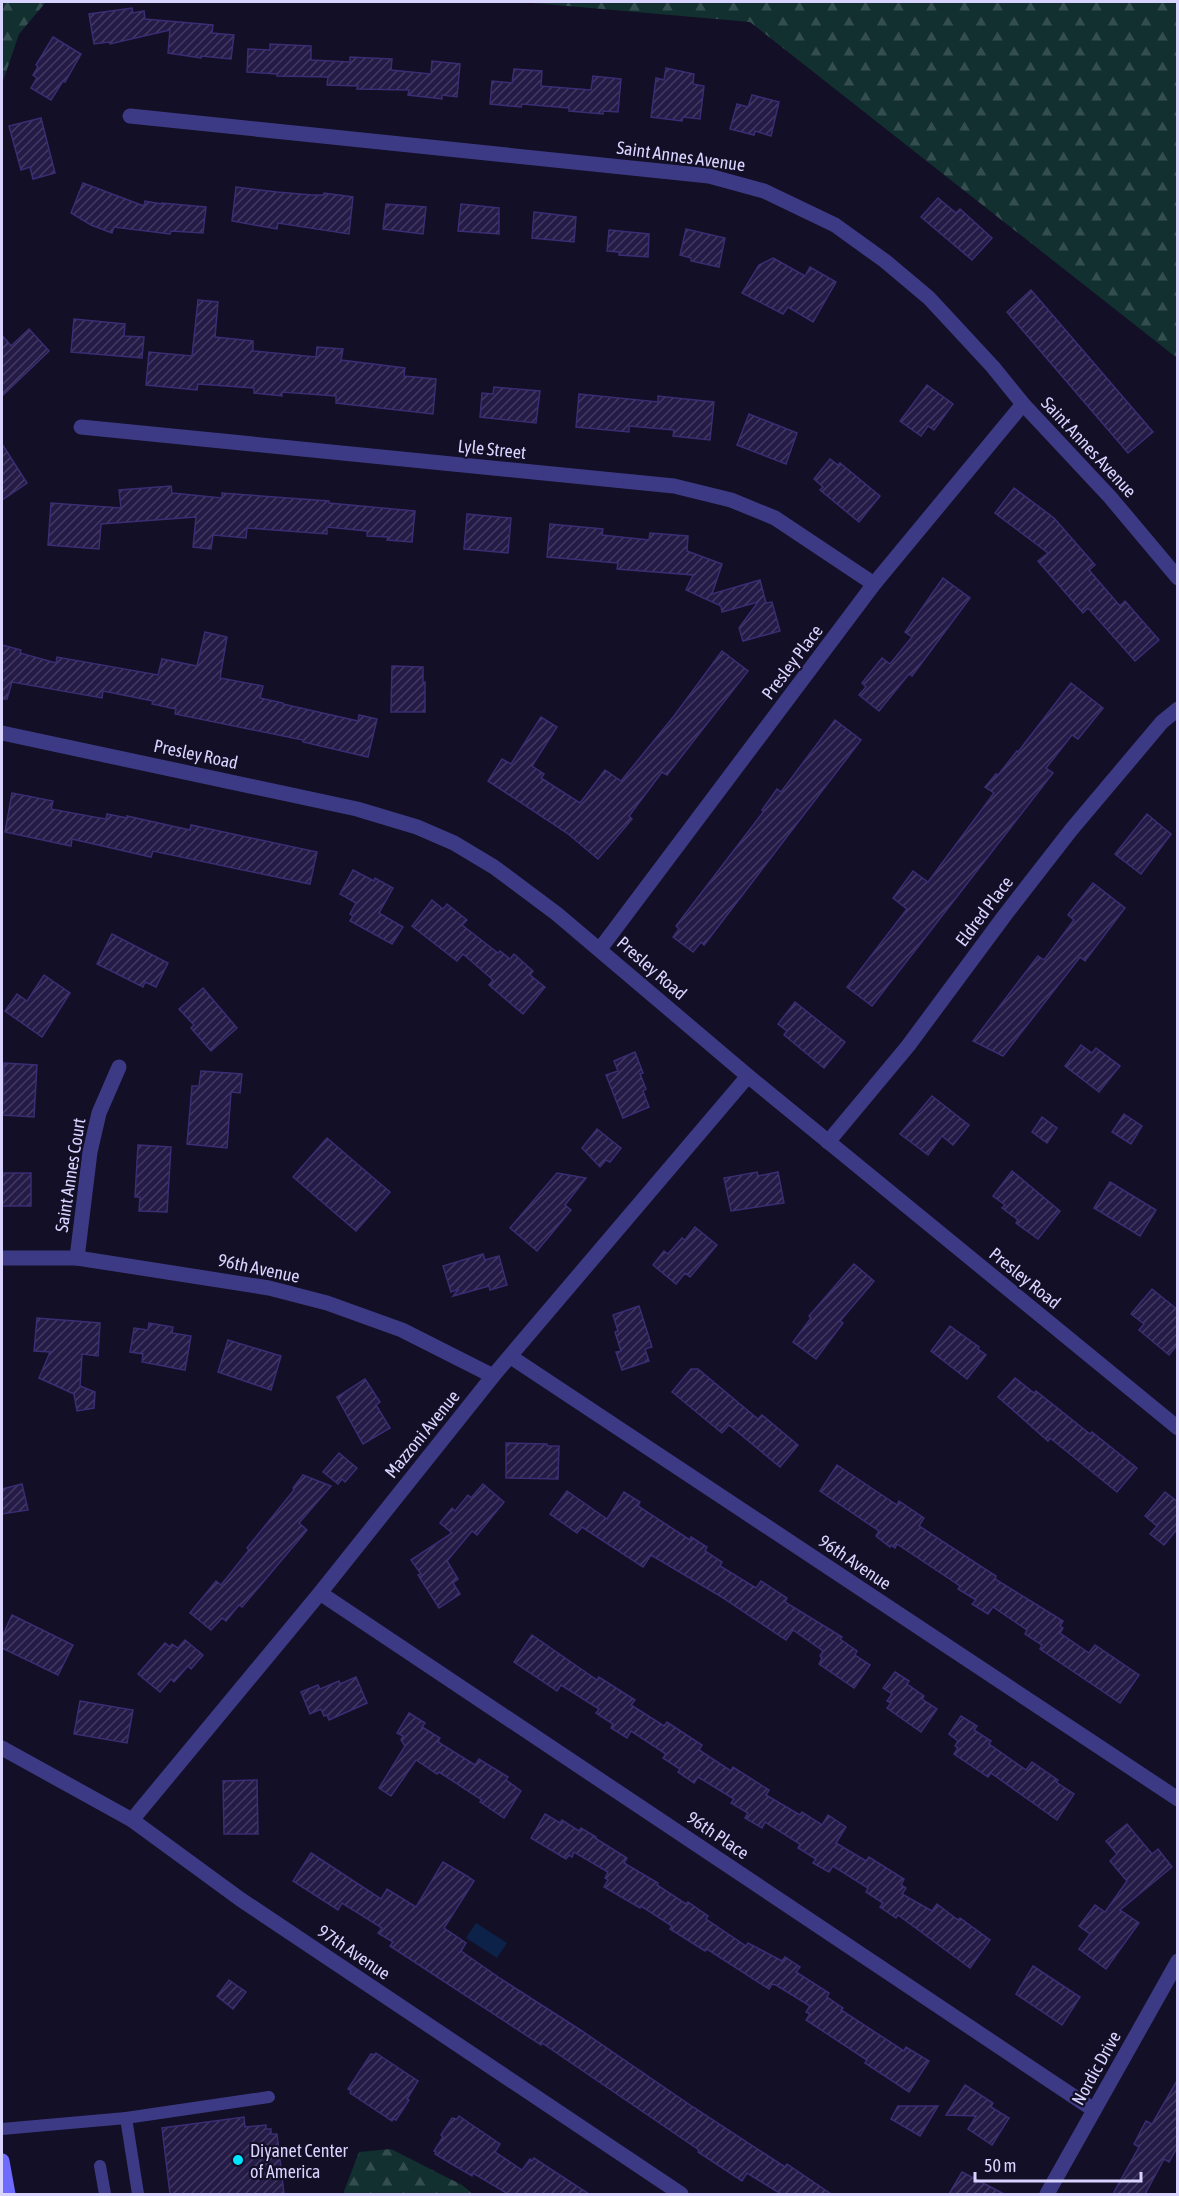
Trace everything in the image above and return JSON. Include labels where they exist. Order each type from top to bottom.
[{"type":"main road","points":[[2,2161],[8,2194]]},
{"type":"street","name":"Saint Annes Avenue","points":[[129,116],[708,176],[755,188],[803,208],[835,225],[885,261],[929,298],[1110,497],[1178,578]]},
{"type":"street","name":"Presley Place","points":[[600,949],[874,584],[1023,404]]},
{"type":"street","name":"Lyle Street","points":[[81,427],[674,486],[731,500],[775,518],[874,584]]},
{"type":"street","name":"Eldred Place","points":[[828,1142],[908,1046],[1071,830],[1162,722],[1178,709]]},
{"type":"street","name":"Presley Road","points":[[2,733],[357,809],[417,827],[454,843],[494,867],[557,914],[748,1076],[1178,1428]]},
{"type":"street","name":"Saint Annes Court","points":[[77,1258],[90,1152],[99,1113],[118,1067]]},
{"type":"street","name":"Mazzoni Avenue","points":[[132,1820],[320,1593],[494,1376],[748,1076]]},
{"type":"street","name":"96th Avenue","points":[[2,1258],[77,1258],[236,1281],[327,1303],[402,1330],[494,1376]]},
{"type":"street","name":"96th Avenue","points":[[511,1357],[1178,1800]]},
{"type":"street","name":"96th Place","points":[[320,1593],[1094,2110]]},
{"type":"street","name":"97th Avenue","points":[[2,1748],[132,1820],[240,1899],[681,2194]]},
{"type":"street","name":"Nordic Drive","points":[[1047,2194],[1178,1961]]},
{"type":"lane","points":[[2,2129],[126,2118],[269,2097]]},
{"type":"lane","points":[[126,2118],[138,2194]]},
{"type":"lane","points":[[100,2166],[105,2194]]},
{"type":"green space","points":[[2,2],[46,2],[19,34],[2,84]]},
{"type":"green space","points":[[522,2],[1177,2],[1177,358],[750,22]]},
{"type":"green space","points":[[391,2149],[462,2185],[473,2194],[343,2194],[359,2152]]},
{"type":"water","points":[[476,1923],[507,1943],[497,1958],[466,1938]]},
{"type":"building","points":[[132,8],[133,13],[144,11],[145,19],[213,25],[212,33],[234,35],[231,59],[201,56],[201,58],[168,53],[170,30],[110,44],[109,42],[94,44],[89,14]]},
{"type":"building","points":[[53,37],[81,54],[65,82],[63,81],[51,100],[31,88],[37,78],[33,75],[38,67],[36,65]]},
{"type":"building","points":[[270,44],[311,46],[311,60],[350,62],[350,57],[392,59],[391,70],[431,74],[432,61],[460,64],[457,97],[442,95],[442,99],[408,95],[409,90],[357,89],[358,86],[327,85],[328,77],[277,76],[277,74],[247,72],[248,49],[270,50]]},
{"type":"building","points":[[666,68],[694,74],[693,84],[704,86],[700,119],[683,117],[682,121],[651,117],[656,78],[664,80]]},
{"type":"building","points":[[514,69],[542,71],[541,86],[591,90],[593,76],[621,79],[618,112],[603,111],[603,114],[569,111],[569,108],[490,104],[492,81],[512,83]]},
{"type":"building","points":[[752,95],[779,102],[771,136],[755,131],[754,135],[730,129],[737,104],[748,107]]},
{"type":"building","points":[[41,118],[55,173],[33,179],[30,167],[21,170],[9,126]]},
{"type":"building","points":[[83,183],[144,206],[145,201],[206,207],[203,233],[171,231],[170,234],[114,227],[112,233],[91,225],[71,213]]},
{"type":"building","points":[[236,187],[353,197],[349,234],[278,223],[277,229],[232,221]]},
{"type":"building","points":[[938,198],[956,213],[960,209],[992,238],[972,260],[921,217]]},
{"type":"building","points":[[386,204],[426,207],[423,234],[383,229]]},
{"type":"building","points":[[461,204],[499,208],[499,234],[458,231]]},
{"type":"building","points":[[534,212],[576,217],[574,242],[532,238]]},
{"type":"building","points":[[686,229],[725,238],[719,267],[691,261],[691,258],[680,255]]},
{"type":"building","points":[[609,230],[649,234],[648,257],[619,255],[619,252],[607,251]]},
{"type":"building","points":[[773,258],[805,276],[810,267],[836,282],[813,322],[788,307],[783,314],[742,293],[759,265]]},
{"type":"building","points":[[1031,290],[1153,432],[1128,453],[1007,312]]},
{"type":"building","points":[[198,300],[218,302],[215,337],[253,341],[253,351],[316,357],[317,347],[343,349],[341,360],[405,368],[404,376],[436,379],[433,414],[336,403],[336,396],[282,392],[282,396],[254,393],[254,388],[198,384],[197,390],[146,385],[149,352],[192,356]]},
{"type":"building","points":[[74,319],[125,324],[124,336],[144,337],[142,358],[71,352]]},
{"type":"building","points":[[29,329],[49,351],[2,396],[2,335],[11,346]]},
{"type":"building","points":[[927,385],[953,404],[934,430],[928,426],[921,436],[900,421]]},
{"type":"building","points":[[494,387],[540,391],[536,423],[480,417],[482,393],[493,394]]},
{"type":"building","points":[[579,394],[658,402],[658,396],[714,402],[710,440],[673,436],[674,430],[629,426],[629,432],[576,427]]},
{"type":"building","points":[[749,414],[797,433],[786,464],[737,445]]},
{"type":"building","points":[[2,444],[27,483],[2,500]]},
{"type":"building","points":[[830,459],[838,465],[840,463],[880,496],[859,522],[820,490],[823,487],[814,479]]},
{"type":"building","points":[[171,486],[172,493],[222,498],[222,493],[329,501],[329,503],[415,511],[412,542],[367,536],[367,531],[327,527],[327,534],[247,528],[246,538],[213,535],[211,549],[193,547],[196,517],[101,524],[99,549],[48,545],[51,503],[121,508],[119,490]]},
{"type":"building","points":[[1014,488],[1054,518],[1095,565],[1089,570],[1120,606],[1125,601],[1159,640],[1135,661],[1088,608],[1083,613],[1038,561],[1048,553],[995,513]]},
{"type":"building","points":[[467,514],[511,518],[508,553],[464,549]]},
{"type":"building","points":[[550,524],[603,529],[602,535],[649,540],[650,533],[688,536],[687,551],[722,564],[712,594],[760,580],[766,603],[772,602],[780,631],[743,641],[739,628],[758,602],[722,612],[721,606],[686,590],[693,575],[617,569],[618,563],[547,557]]},
{"type":"building","points":[[943,578],[970,598],[912,676],[909,674],[879,711],[859,695],[866,687],[862,683],[882,658],[890,664],[912,637],[905,632]]},
{"type":"building","points":[[205,632],[227,637],[220,678],[263,686],[260,698],[358,721],[359,715],[377,719],[368,757],[303,742],[303,740],[175,714],[176,709],[152,704],[153,701],[103,691],[102,698],[12,682],[7,699],[2,699],[2,645],[21,650],[20,653],[56,663],[57,657],[158,675],[162,659],[197,666]]},
{"type":"building","points":[[722,651],[748,671],[667,775],[662,772],[629,816],[632,819],[598,859],[567,833],[488,781],[502,759],[511,764],[541,717],[557,727],[532,766],[544,774],[541,778],[580,803],[605,770],[621,781],[674,716]]},
{"type":"building","points":[[392,666],[423,667],[425,712],[391,712]]},
{"type":"building","points":[[1071,683],[1103,708],[1078,739],[1072,735],[1046,768],[1053,773],[872,1006],[847,987],[907,909],[893,898],[913,871],[928,882],[994,793],[985,787],[1018,752]]},
{"type":"building","points":[[835,720],[861,740],[704,945],[701,942],[693,952],[673,937],[679,929],[676,926],[764,811],[762,810],[777,789],[781,792]]},
{"type":"building","points":[[12,793],[53,801],[51,809],[106,819],[107,814],[127,818],[127,816],[190,830],[191,825],[317,852],[310,884],[153,851],[151,857],[72,839],[71,846],[5,832]]},
{"type":"building","points":[[1147,814],[1171,834],[1141,874],[1115,854]]},
{"type":"building","points":[[353,870],[393,888],[379,913],[403,927],[392,944],[350,921],[353,916],[350,914],[356,903],[340,894]]},
{"type":"building","points":[[1093,883],[1125,908],[1085,961],[1080,957],[1003,1056],[973,1041],[1038,956],[1044,960],[1074,920],[1068,915]]},
{"type":"building","points":[[432,900],[443,909],[447,904],[467,920],[462,925],[498,953],[500,951],[510,959],[514,954],[533,971],[530,975],[545,987],[523,1014],[489,985],[493,980],[463,954],[457,961],[412,926]]},
{"type":"building","points":[[112,934],[168,963],[156,987],[145,982],[143,987],[97,964]]},
{"type":"building","points":[[44,975],[70,993],[42,1037],[5,1011],[17,994],[27,1001]]},
{"type":"building","points":[[203,988],[237,1028],[211,1051],[191,1028],[194,1025],[179,1009]]},
{"type":"building","points":[[795,1002],[845,1042],[824,1068],[784,1035],[787,1031],[778,1024]]},
{"type":"building","points":[[1081,1045],[1092,1053],[1096,1048],[1120,1066],[1099,1092],[1065,1066]]},
{"type":"building","points":[[635,1052],[643,1073],[640,1074],[646,1089],[643,1091],[649,1107],[623,1118],[606,1075],[618,1071],[614,1061]]},
{"type":"building","points":[[4,1063],[37,1065],[34,1117],[2,1115]]},
{"type":"building","points":[[201,1071],[242,1074],[240,1093],[231,1092],[227,1148],[187,1144],[192,1086],[199,1086]]},
{"type":"building","points":[[932,1096],[969,1125],[953,1145],[942,1136],[928,1155],[900,1134]]},
{"type":"building","points":[[1124,1114],[1142,1126],[1131,1144],[1112,1132]]},
{"type":"building","points":[[1042,1117],[1057,1128],[1047,1143],[1032,1132]]},
{"type":"building","points":[[597,1129],[621,1148],[610,1162],[606,1160],[600,1167],[582,1148]]},
{"type":"building","points":[[327,1138],[390,1192],[356,1231],[293,1177]]},
{"type":"building","points":[[138,1145],[171,1147],[167,1212],[139,1211],[140,1197],[135,1197]]},
{"type":"building","points":[[1012,1171],[1060,1211],[1038,1239],[1016,1223],[1018,1220],[1002,1208],[1005,1205],[993,1196]]},
{"type":"building","points":[[757,1172],[758,1176],[778,1172],[784,1203],[731,1211],[724,1178]]},
{"type":"building","points":[[2,1173],[31,1173],[31,1206],[2,1206]]},
{"type":"building","points":[[557,1173],[586,1178],[565,1205],[571,1210],[537,1251],[510,1228]]},
{"type":"building","points":[[1110,1182],[1156,1210],[1140,1236],[1094,1208]]},
{"type":"building","points":[[695,1227],[717,1245],[690,1277],[685,1273],[676,1284],[653,1265],[664,1251],[668,1254],[682,1238],[685,1240]]},
{"type":"building","points":[[483,1254],[485,1260],[499,1256],[507,1285],[490,1290],[489,1286],[453,1296],[459,1289],[451,1292],[443,1266]]},
{"type":"building","points":[[854,1264],[874,1281],[840,1321],[843,1323],[816,1359],[793,1342],[811,1318],[809,1316]]},
{"type":"building","points":[[1152,1289],[1178,1310],[1178,1344],[1169,1355],[1139,1330],[1144,1324],[1131,1314]]},
{"type":"building","points":[[639,1306],[652,1347],[645,1349],[649,1361],[622,1370],[616,1352],[621,1351],[613,1315]]},
{"type":"building","points":[[37,1318],[100,1323],[98,1356],[82,1354],[80,1386],[95,1392],[94,1408],[77,1411],[74,1394],[39,1378],[50,1352],[34,1351]]},
{"type":"building","points":[[149,1323],[173,1327],[172,1333],[191,1336],[185,1370],[142,1362],[143,1354],[130,1352],[134,1328],[148,1330]]},
{"type":"building","points":[[950,1326],[979,1347],[978,1349],[986,1355],[967,1379],[931,1351]]},
{"type":"building","points":[[228,1340],[281,1356],[271,1390],[218,1372]]},
{"type":"building","points":[[691,1369],[698,1369],[758,1419],[762,1415],[798,1445],[780,1467],[729,1425],[722,1433],[672,1392]]},
{"type":"building","points":[[1015,1378],[1034,1393],[1036,1391],[1090,1434],[1092,1432],[1137,1468],[1117,1492],[1050,1438],[1048,1441],[998,1397]]},
{"type":"building","points":[[365,1379],[380,1402],[376,1405],[390,1428],[363,1444],[337,1397]]},
{"type":"building","points":[[506,1443],[559,1446],[558,1479],[506,1478]]},
{"type":"building","points":[[339,1453],[357,1468],[345,1482],[342,1479],[338,1484],[323,1472]]},
{"type":"building","points":[[837,1465],[897,1505],[899,1501],[924,1518],[919,1526],[996,1576],[995,1579],[1063,1621],[1060,1633],[1089,1653],[1095,1645],[1139,1675],[1120,1703],[1040,1649],[1042,1645],[1025,1634],[1027,1630],[993,1607],[988,1614],[972,1604],[976,1600],[958,1589],[960,1586],[897,1544],[895,1548],[891,1545],[890,1547],[876,1536],[879,1531],[820,1491]]},
{"type":"building","points":[[303,1475],[331,1486],[299,1523],[307,1530],[242,1607],[239,1605],[226,1621],[222,1618],[211,1630],[190,1613],[216,1581],[221,1585]]},
{"type":"building","points":[[22,1484],[28,1510],[2,1514],[2,1489]]},
{"type":"building","points":[[483,1484],[504,1502],[477,1535],[472,1531],[447,1561],[458,1579],[453,1583],[460,1594],[439,1608],[411,1560],[452,1533],[440,1523],[452,1508],[455,1511],[468,1495],[471,1498]]},
{"type":"building","points":[[567,1491],[607,1519],[624,1492],[640,1502],[638,1506],[690,1540],[691,1537],[707,1547],[705,1551],[722,1562],[720,1566],[756,1588],[761,1581],[787,1598],[785,1602],[842,1637],[840,1639],[857,1651],[855,1655],[870,1665],[854,1688],[819,1664],[823,1651],[793,1630],[786,1640],[720,1596],[651,1555],[643,1567],[582,1527],[577,1533],[550,1514]]},
{"type":"building","points":[[1165,1492],[1178,1502],[1178,1528],[1164,1545],[1150,1534],[1157,1526],[1145,1516]]},
{"type":"building","points":[[12,1615],[73,1645],[58,1675],[2,1648],[2,1637]]},
{"type":"building","points":[[532,1635],[597,1680],[599,1677],[635,1700],[631,1705],[664,1726],[667,1722],[702,1745],[699,1750],[731,1771],[733,1767],[769,1790],[766,1795],[800,1815],[802,1812],[822,1825],[828,1815],[846,1827],[836,1843],[866,1861],[869,1857],[904,1879],[901,1885],[906,1888],[902,1894],[932,1911],[937,1904],[990,1940],[970,1968],[898,1915],[896,1918],[880,1907],[883,1903],[866,1892],[868,1888],[833,1866],[829,1872],[813,1863],[816,1859],[798,1848],[800,1844],[765,1822],[762,1828],[745,1818],[748,1813],[731,1803],[734,1799],[698,1777],[694,1783],[678,1772],[680,1769],[663,1758],[666,1754],[631,1731],[627,1738],[611,1728],[613,1724],[596,1713],[599,1709],[561,1685],[557,1691],[514,1662]]},
{"type":"building","points":[[185,1640],[203,1655],[191,1669],[188,1666],[174,1682],[171,1679],[160,1692],[138,1674],[165,1643],[170,1647],[172,1644],[178,1648]]},
{"type":"building","points":[[895,1672],[909,1681],[907,1684],[924,1696],[922,1699],[937,1709],[921,1732],[887,1708],[891,1703],[887,1701],[892,1694],[883,1688]]},
{"type":"building","points":[[356,1677],[367,1703],[329,1720],[321,1709],[310,1714],[301,1692],[318,1685],[320,1689],[339,1681],[340,1684]]},
{"type":"building","points":[[80,1701],[133,1710],[127,1743],[74,1734]]},
{"type":"building","points":[[409,1713],[425,1723],[422,1727],[440,1738],[438,1742],[475,1765],[479,1759],[508,1777],[506,1780],[521,1791],[504,1818],[480,1802],[482,1800],[416,1760],[391,1796],[379,1788],[405,1746],[401,1740],[403,1736],[397,1733]]},
{"type":"building","points":[[961,1716],[977,1726],[974,1730],[991,1741],[989,1744],[1026,1770],[1032,1762],[1074,1794],[1057,1820],[991,1773],[988,1777],[954,1754],[958,1748],[955,1746],[958,1741],[949,1734]]},
{"type":"building","points":[[257,1780],[258,1834],[224,1834],[223,1781]]},
{"type":"building","points":[[545,1814],[560,1823],[562,1820],[579,1831],[581,1828],[596,1837],[627,1858],[624,1863],[658,1883],[657,1885],[686,1904],[688,1902],[708,1916],[706,1919],[746,1946],[748,1943],[782,1961],[785,1957],[800,1967],[796,1972],[829,1993],[827,1997],[843,2008],[841,2010],[904,2051],[906,2047],[929,2061],[909,2092],[865,2063],[867,2060],[806,2020],[810,2014],[806,2012],[810,2006],[776,1985],[772,1984],[769,1989],[707,1949],[705,1951],[670,1929],[672,1926],[641,1906],[640,1908],[604,1887],[608,1880],[605,1878],[608,1872],[574,1852],[572,1857],[569,1855],[566,1859],[531,1838]]},
{"type":"building","points":[[1127,1824],[1152,1854],[1158,1849],[1172,1867],[1120,1910],[1139,1923],[1106,1969],[1079,1949],[1090,1934],[1079,1926],[1095,1905],[1105,1912],[1127,1881],[1110,1861],[1117,1854],[1106,1841]]},
{"type":"building","points":[[311,1853],[381,1899],[387,1889],[416,1907],[443,1862],[467,1876],[474,1881],[444,1928],[466,1943],[461,1951],[693,2107],[785,2167],[787,2164],[831,2194],[781,2194],[747,2173],[742,2181],[542,2043],[541,2045],[390,1946],[393,1942],[378,1933],[382,1928],[342,1903],[338,1910],[293,1881]]},
{"type":"building","points":[[1033,1966],[1080,1997],[1062,2025],[1016,1994]]},
{"type":"building","points":[[229,1980],[246,1992],[233,2009],[217,1996]]},
{"type":"building","points":[[376,2053],[418,2081],[396,2120],[392,2121],[350,2093],[348,2089],[371,2054]]},
{"type":"building","points":[[1178,2079],[1178,2146],[1169,2162],[1164,2159],[1145,2194],[1113,2194],[1139,2147],[1134,2144],[1146,2121],[1152,2124]]},
{"type":"building","points":[[965,2085],[993,2103],[991,2107],[1009,2118],[992,2145],[968,2129],[976,2116],[946,2115]]},
{"type":"building","points":[[898,2106],[938,2106],[920,2136],[891,2119]]},
{"type":"building","points":[[459,2116],[500,2144],[495,2152],[522,2170],[530,2159],[532,2161],[534,2158],[589,2194],[508,2194],[435,2154],[434,2151],[443,2137],[441,2135],[452,2118],[457,2119]]},
{"type":"building","name":"Diyanet Center of America","points":[[244,2117],[245,2127],[266,2125],[266,2129],[271,2129],[271,2134],[277,2134],[284,2194],[170,2194],[162,2128]]},
{"type":"building","points":[[962,2172],[1004,2194],[949,2194]]},
{"type":"place","name":"Diyanet Center of America","points":[[238,2160]]}]
